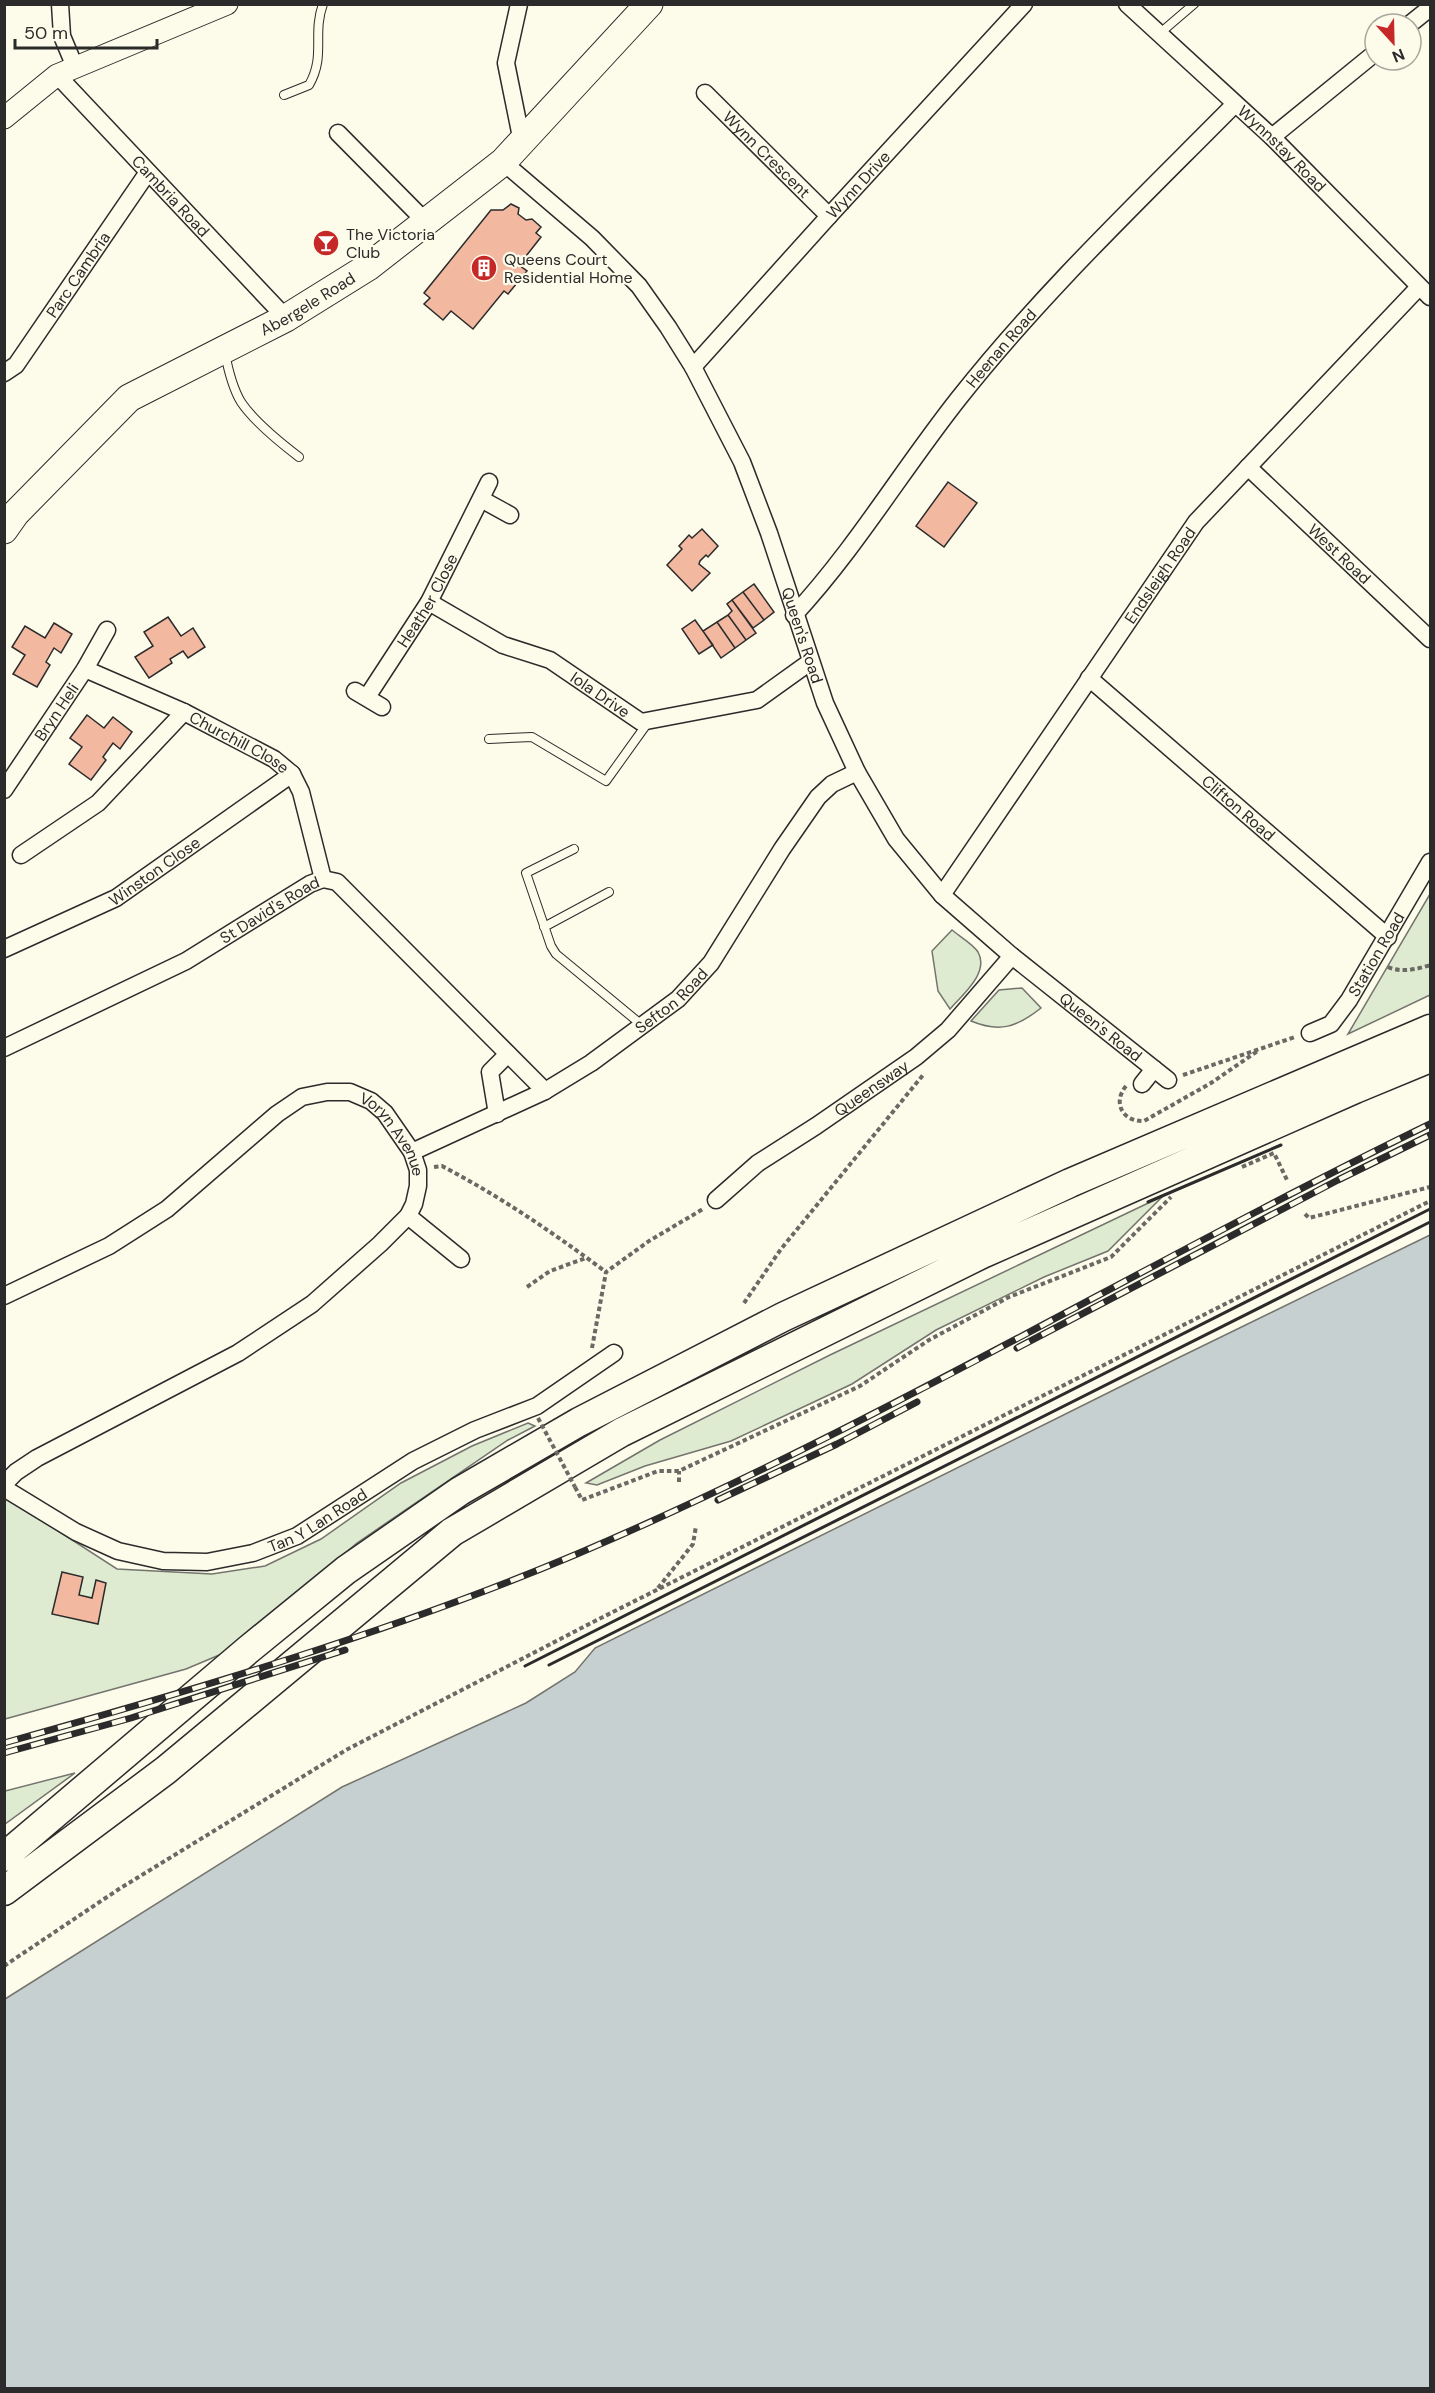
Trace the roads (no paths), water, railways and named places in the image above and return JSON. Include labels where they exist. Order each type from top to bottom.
[{"type":"highway","points":[[4,1857],[249,1649],[346,1570],[460,1491],[539,1445],[783,1317],[1070,1183],[1431,1029]]},
{"type":"highway","points":[[4,1891],[166,1770],[452,1532],[622,1432],[982,1254],[1355,1089],[1431,1058]]},
{"type":"main road","name":"Abergele Road","points":[[4,531],[16,513],[129,398],[286,318],[368,267],[503,162],[650,4]]},
{"type":"street","points":[[60,4],[66,71]]},
{"type":"street","points":[[4,118],[66,71],[227,4]]},
{"type":"street","points":[[519,4],[506,63],[522,142]]},
{"type":"street","name":"Wynn Drive","points":[[693,367],[1024,4]]},
{"type":"street","name":"Wynnstay Road","points":[[1126,4],[1272,137],[1425,292]]},
{"type":"street","points":[[1272,137],[1363,63]]},
{"type":"street","name":"Cambria Road","points":[[66,71],[148,172],[286,318]]},
{"type":"street","name":"Wynn Crescent","points":[[705,93],[829,216]]},
{"type":"street","name":"Heenan Road","points":[[794,615],[826,581],[959,398],[1060,280],[1235,104]]},
{"type":"street","points":[[338,133],[426,222]]},
{"type":"street","name":"Queen's Road","points":[[503,162],[592,238],[639,286],[693,367],[742,462],[825,703],[857,772],[896,839],[942,895],[1012,956],[1168,1080]]},
{"type":"street","name":"Parc Cambria","points":[[4,373],[16,365],[148,172]]},
{"type":"street","name":"Endsleigh Road","points":[[942,895],[1196,522],[1248,467],[1425,292]]},
{"type":"street","name":"West Road","points":[[1248,467],[1431,639]]},
{"type":"street","name":"Heather Close","points":[[382,707],[361,694],[429,602],[489,482]]},
{"type":"street","points":[[481,500],[510,515]]},
{"type":"street","name":"Iola Drive","points":[[429,602],[502,645],[550,660],[640,722],[757,700],[810,662]]},
{"type":"street","name":"Bryn Heli","points":[[4,790],[107,630]]},
{"type":"street","name":"Churchill Close","points":[[84,669],[184,712],[274,759],[291,774],[301,792],[323,879]]},
{"type":"street","name":"Clifton Road","points":[[1089,678],[1388,938]]},
{"type":"street","name":"Churchill Close","points":[[21,855],[98,803],[184,712]]},
{"type":"street","name":"Sefton Road","points":[[412,1152],[545,1091],[591,1063],[678,999],[711,963],[782,849],[818,797],[832,784],[857,772]]},
{"type":"street","name":"Winston Close","points":[[4,949],[116,898],[291,774]]},
{"type":"street","name":"Station Road","points":[[1310,1033],[1331,1024],[1350,1000],[1431,862]]},
{"type":"street","name":"St David's Road","points":[[4,1048],[186,961],[310,884],[323,879],[337,882],[545,1091]]},
{"type":"street","name":"Queensway","points":[[716,1200],[758,1163],[916,1057],[948,1030],[1012,956]]},
{"type":"street","points":[[497,1114],[490,1072],[508,1054]]},
{"type":"street","name":"Queen's Road","points":[[1142,1084],[1154,1069]]},
{"type":"street","name":"Voryn Avenue","points":[[4,1296],[109,1246],[167,1209],[277,1114],[302,1097],[327,1092],[350,1092],[370,1101],[385,1113],[412,1152],[418,1170],[414,1204],[408,1216],[312,1304],[238,1353],[37,1458],[16,1472],[4,1486]]},
{"type":"street","points":[[408,1216],[461,1259]]},
{"type":"street","name":"Tan Y Lan Road","points":[[4,1486],[76,1532],[118,1551],[163,1561],[207,1562],[253,1553],[297,1536],[414,1461],[475,1430],[537,1406],[614,1353]]},
{"type":"lane","points":[[284,95],[309,86],[316,74],[319,53],[317,21],[323,4]]},
{"type":"lane","points":[[1159,34],[1194,4]]},
{"type":"lane","points":[[224,350],[230,377],[241,402],[280,442],[299,457]]},
{"type":"lane","points":[[489,739],[532,736],[606,781],[650,721]]},
{"type":"lane","points":[[574,849],[526,873],[544,927],[556,954],[644,1026]]},
{"type":"lane","points":[[544,927],[609,892]]},
{"type":"railway","points":[[4,1743],[294,1658],[437,1609],[577,1554],[794,1454],[901,1400],[1217,1232],[1430,1124]]},
{"type":"railway","points":[[1017,1348],[1338,1180],[1430,1135]]},
{"type":"railway","points":[[718,1500],[837,1444],[917,1402]]},
{"type":"railway","points":[[4,1753],[131,1718],[345,1650]]},
{"type":"place","name":"The Victoria Club","points":[[326,243]]},
{"type":"place","name":"Queens Court Residential Home","points":[[484,268]]}]
